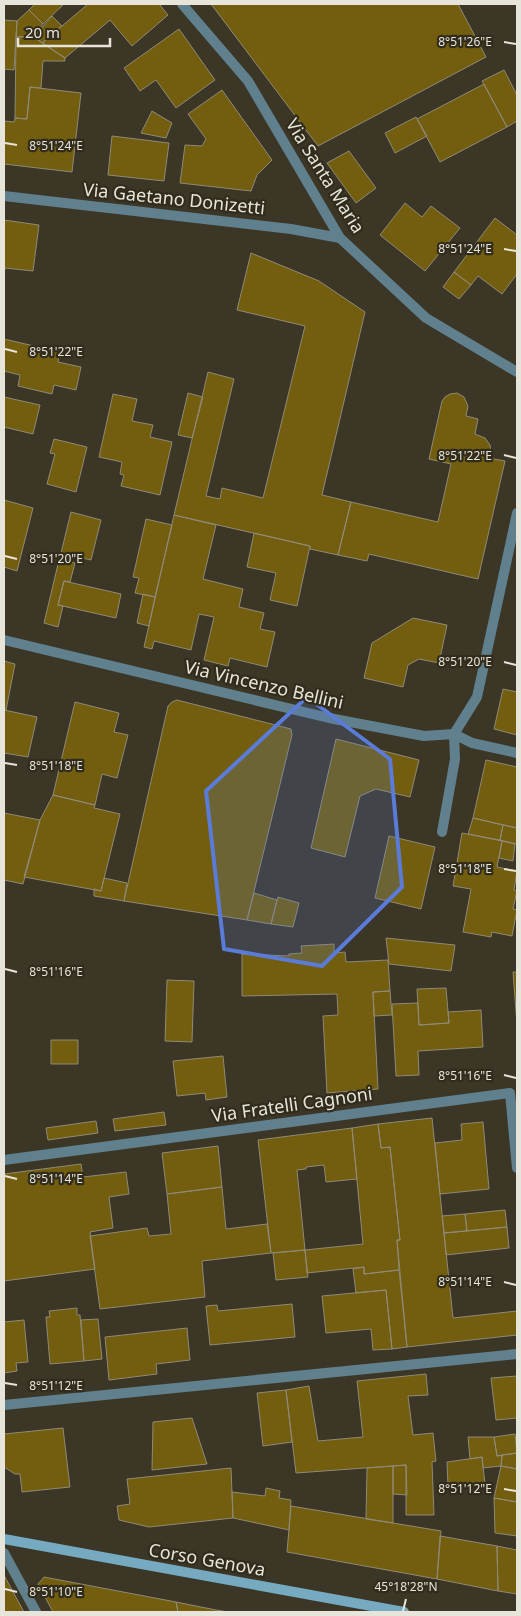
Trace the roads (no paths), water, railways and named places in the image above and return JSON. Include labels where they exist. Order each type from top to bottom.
[{"type":"main road","name":"Corso Genova","points":[[4,1539],[404,1612]]},
{"type":"street","name":"Via Santa Maria","points":[[182,4],[248,81],[340,238],[426,318],[517,372]]},
{"type":"street","name":"Via Gaetano Donizetti","points":[[4,196],[291,229],[340,238]]},
{"type":"street","points":[[442,832],[455,758],[454,734],[477,697],[517,513]]},
{"type":"street","name":"Via Vincenzo Bellini","points":[[4,640],[329,718],[424,736],[454,734],[472,743],[517,753]]},
{"type":"street","name":"Via Fratelli Cagnoni","points":[[4,1160],[510,1093],[517,1168]]},
{"type":"street","points":[[4,1406],[517,1354]]},
{"type":"street","points":[[4,1553],[36,1612]]}]
